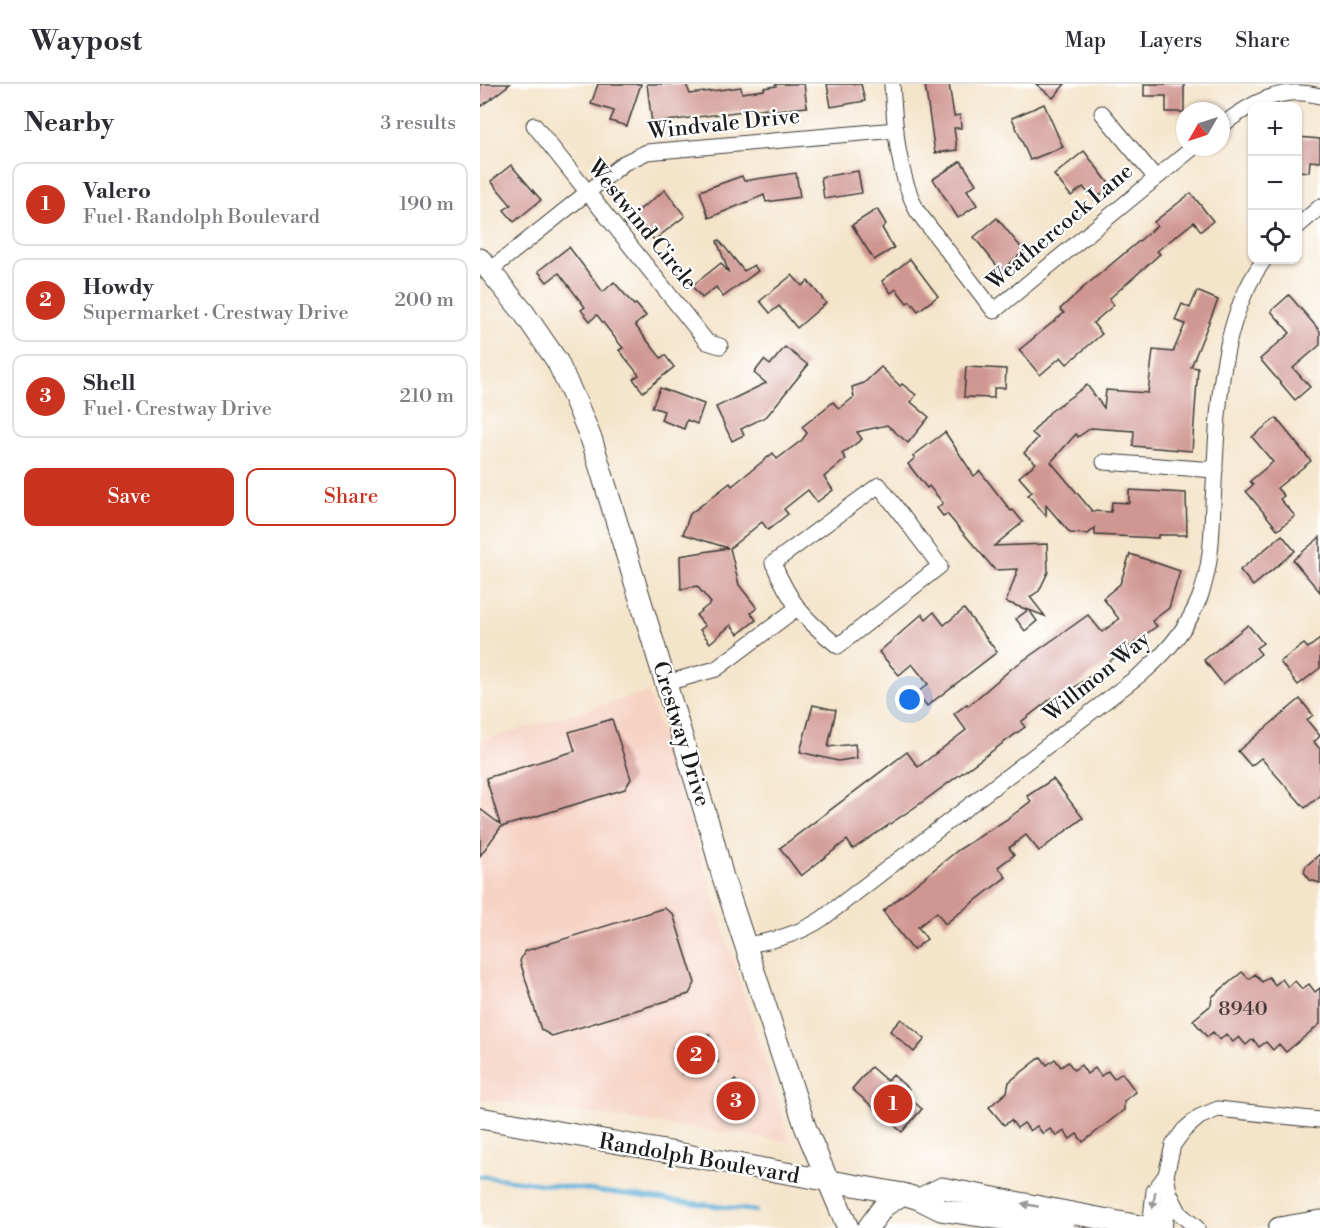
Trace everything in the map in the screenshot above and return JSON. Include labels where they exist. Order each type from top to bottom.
[{"type":"main road","name":"Crestway Drive","points":[[485,265],[557,361],[591,441],[722,874],[806,1129],[848,1228]]},
{"type":"main road","name":"Randolph Boulevard","points":[[480,1118],[911,1196],[941,1210],[1063,1228]]},
{"type":"main road","name":"Randolph Boulevard","points":[[911,1196],[942,1188],[1150,1228]]},
{"type":"main road","points":[[868,1228],[884,1206],[911,1196]]},
{"type":"main road","points":[[967,1214],[1010,1228]]},
{"type":"main road","points":[[1279,1228],[1320,1221]]},
{"type":"street","points":[[892,84],[896,130]]},
{"type":"street","points":[[1230,119],[1242,110],[1279,94],[1301,90],[1320,96]]},
{"type":"street","name":"Weathercock Lane","points":[[1102,113],[1155,177]]},
{"type":"street","name":"Westwind Circle","points":[[534,125],[707,342],[720,346]]},
{"type":"street","name":"Windvale Drive","points":[[485,265],[624,163],[647,152],[896,130]]},
{"type":"street","name":"Weathercock Lane","points":[[896,130],[903,175],[917,211],[994,311],[1182,156]]},
{"type":"street","points":[[1302,223],[1320,207]]},
{"type":"street","name":"Willmon Way","points":[[746,945],[788,936],[808,928],[1161,657],[1183,630],[1205,580],[1211,547],[1226,346],[1246,288],[1261,264]]},
{"type":"street","points":[[1104,462],[1215,470]]},
{"type":"street","points":[[879,485],[940,566],[838,646],[806,620],[797,608],[787,596],[774,563],[879,485]]},
{"type":"street","points":[[666,683],[716,669],[797,608]]},
{"type":"street","points":[[1197,1228],[1180,1214],[1169,1192],[1166,1175],[1173,1145],[1184,1130],[1199,1117],[1218,1109],[1320,1119]]},
{"type":"street","points":[[1150,1228],[1154,1191],[1166,1175]]},
{"type":"street","points":[[1150,1228],[1165,1221],[1169,1192]]},
{"type":"shaded area","points":[[648,692],[791,1142],[480,1099],[480,741]]},
{"type":"building","points":[[480,84],[510,84],[480,107]]},
{"type":"building","points":[[598,84],[641,84],[627,126],[610,121],[614,111],[591,104]]},
{"type":"building","points":[[647,84],[686,84],[690,94],[741,87],[742,93],[764,90],[776,84],[804,84],[807,107],[766,111],[766,108],[652,123]]},
{"type":"building","points":[[827,84],[861,84],[865,101],[831,107]]},
{"type":"building","points":[[925,84],[949,84],[954,116],[960,115],[961,128],[954,128],[957,150],[935,153]]},
{"type":"building","points":[[1036,84],[1065,84],[1053,98]]},
{"type":"building","points":[[1144,84],[1184,84],[1184,102],[1176,102],[1176,112],[1166,112],[1166,96],[1144,96]]},
{"type":"building","points":[[1044,104],[1063,147],[1030,160],[1012,118]]},
{"type":"building","points":[[1302,137],[1320,139],[1320,162],[1310,161],[1309,172],[1302,171]]},
{"type":"building","points":[[1084,151],[1111,186],[1094,200],[1083,187],[1071,196],[1054,175]]},
{"type":"building","points":[[961,161],[976,184],[967,190],[977,205],[958,218],[933,179]]},
{"type":"building","points":[[511,165],[541,200],[514,222],[504,210],[511,205],[491,181]]},
{"type":"building","points":[[858,171],[862,193],[824,199],[821,177]]},
{"type":"building","points":[[796,173],[800,197],[766,202],[764,195],[709,218],[700,191],[742,176],[744,181]]},
{"type":"building","points":[[665,190],[685,216],[654,240],[634,214]]},
{"type":"building","points":[[1191,193],[1213,221],[1201,231],[1194,222],[1157,251],[1160,254],[1109,299],[1114,305],[1093,323],[1102,334],[1067,364],[1061,357],[1040,375],[1019,350],[1064,313],[1060,309],[1084,287],[1157,226],[1154,222]]},
{"type":"building","points":[[877,209],[886,224],[882,228],[894,248],[874,260],[852,225]]},
{"type":"building","points":[[997,218],[1024,251],[1001,271],[974,237]]},
{"type":"building","points":[[719,240],[744,271],[754,265],[758,271],[723,297],[716,287],[702,298],[692,286],[721,263],[729,273],[717,241]]},
{"type":"building","points":[[569,247],[603,292],[614,282],[634,305],[636,304],[646,316],[635,325],[661,358],[665,355],[674,367],[643,392],[633,379],[639,375],[619,350],[623,348],[597,315],[590,321],[581,310],[585,307],[559,273],[547,282],[538,271]]},
{"type":"building","points":[[910,259],[938,296],[918,311],[910,301],[907,303],[896,289],[891,293],[882,281]]},
{"type":"building","points":[[792,275],[802,286],[808,281],[826,303],[797,328],[779,306],[770,313],[760,301]]},
{"type":"building","points":[[1197,291],[1218,300],[1191,367],[1198,368],[1192,451],[1133,446],[1134,431],[1091,428],[1078,437],[1076,434],[1051,462],[1092,511],[1111,512],[1112,502],[1129,503],[1129,490],[1186,493],[1187,535],[1158,535],[1158,538],[1095,535],[1095,528],[1088,534],[1070,533],[1046,505],[1046,516],[1028,495],[1032,492],[1019,477],[1036,463],[1024,453],[1038,438],[1032,433],[1050,412],[1087,385],[1104,408],[1106,390],[1148,393],[1153,350],[1173,352],[1185,324],[1175,320],[1182,304],[1190,308]]},
{"type":"building","points":[[1289,295],[1320,331],[1320,345],[1293,368],[1310,387],[1295,400],[1260,359],[1290,333],[1271,311]]},
{"type":"building","points":[[785,347],[808,365],[767,416],[741,429],[744,435],[732,441],[716,407],[766,383],[754,373],[764,360],[770,365]]},
{"type":"building","points":[[881,367],[900,386],[902,384],[916,395],[911,402],[929,417],[908,443],[887,425],[857,432],[862,439],[842,454],[846,459],[824,477],[833,490],[817,502],[808,490],[784,509],[788,514],[768,530],[762,522],[730,548],[739,585],[757,608],[751,613],[756,620],[738,634],[731,625],[710,643],[700,630],[705,626],[696,615],[711,603],[697,586],[681,589],[680,556],[728,548],[683,534],[690,514],[730,483],[732,486],[773,453],[777,459],[802,440],[807,433],[802,427],[833,402],[839,409],[854,397],[852,387],[864,383]]},
{"type":"building","points":[[966,367],[1006,369],[1005,388],[994,388],[994,398],[964,397]]},
{"type":"building","points":[[660,388],[704,404],[697,424],[687,420],[684,429],[661,420],[664,411],[652,407]]},
{"type":"building","points":[[1276,418],[1311,461],[1277,488],[1284,496],[1280,499],[1295,516],[1278,530],[1246,491],[1253,485],[1250,481],[1273,462],[1252,437]]},
{"type":"building","points":[[945,432],[974,476],[980,471],[1011,511],[1013,510],[1023,522],[994,546],[1047,544],[1048,572],[1039,591],[1030,597],[1045,616],[1029,610],[1037,621],[1025,631],[1016,619],[1028,610],[1006,602],[1018,569],[995,570],[947,514],[943,516],[937,508],[943,503],[929,486],[927,488],[908,464],[915,458],[913,456]]},
{"type":"building","points":[[1282,535],[1295,551],[1253,586],[1240,570]]},
{"type":"building","points":[[1320,537],[1320,592],[1293,560]]},
{"type":"building","points":[[1130,554],[1180,571],[1169,608],[1152,621],[1157,626],[1055,702],[1052,698],[1021,722],[1025,727],[921,803],[853,849],[847,840],[801,876],[780,848],[907,752],[918,767],[966,730],[954,714],[967,704],[968,706],[1011,669],[1088,615],[1102,632],[1119,619],[1103,598],[1120,584]]},
{"type":"building","points":[[964,609],[997,652],[927,706],[917,693],[928,684],[912,664],[899,675],[879,652],[922,614],[926,619],[934,612],[944,625]]},
{"type":"building","points":[[1248,625],[1263,643],[1256,648],[1261,654],[1223,684],[1204,660]]},
{"type":"building","points":[[1320,639],[1320,668],[1298,685],[1280,662],[1304,644],[1308,648]]},
{"type":"building","points":[[1300,699],[1313,715],[1307,720],[1320,736],[1314,742],[1320,749],[1320,796],[1305,808],[1261,758],[1251,766],[1238,751]]},
{"type":"building","points":[[813,705],[836,710],[828,747],[855,744],[857,758],[838,761],[800,752]]},
{"type":"building","points":[[612,719],[631,779],[625,789],[501,827],[480,856],[480,809],[500,824],[486,778],[575,751],[569,732]]},
{"type":"building","points":[[1053,779],[1083,818],[1039,851],[1026,835],[1009,848],[1014,855],[998,867],[1006,877],[945,924],[937,912],[918,927],[927,939],[913,950],[883,911],[958,850],[1009,818],[1031,801],[1027,796]]},
{"type":"building","points":[[1320,854],[1320,883],[1310,880],[1304,872],[1306,866]]},
{"type":"building","points":[[664,908],[673,914],[695,983],[689,994],[552,1036],[541,1030],[520,961],[525,951]]},
{"type":"building","points":[[1242,972],[1249,979],[1255,974],[1262,982],[1269,977],[1275,985],[1282,979],[1288,987],[1295,981],[1302,989],[1309,984],[1315,992],[1320,988],[1320,1024],[1286,1052],[1279,1044],[1273,1050],[1266,1042],[1259,1047],[1253,1039],[1246,1045],[1239,1037],[1233,1042],[1226,1034],[1220,1040],[1213,1032],[1207,1037],[1193,1020],[1211,1005],[1212,997]]},
{"type":"building","points":[[901,1019],[925,1039],[914,1052],[890,1031]]},
{"type":"building","points":[[709,1035],[718,1062],[682,1074],[673,1048]]},
{"type":"building","points":[[1041,1057],[1047,1065],[1055,1059],[1061,1067],[1068,1062],[1074,1070],[1081,1065],[1087,1074],[1095,1068],[1101,1076],[1108,1071],[1114,1079],[1122,1073],[1136,1092],[1124,1101],[1124,1110],[1083,1142],[1077,1134],[1070,1139],[1064,1131],[1057,1136],[1050,1129],[1043,1134],[1037,1126],[1030,1131],[1024,1123],[1017,1128],[1011,1120],[1004,1125],[989,1107],[1007,1092],[1009,1082]]},
{"type":"building","points":[[871,1067],[887,1081],[893,1075],[909,1089],[905,1094],[922,1109],[902,1132],[852,1089]]},
{"type":"building","points":[[735,1080],[748,1093],[750,1105],[738,1118],[718,1098]]},
{"type":"waterway","points":[[480,1176],[756,1211]]},
{"type":"place","name":"Howdy","points":[[696,1055]]},
{"type":"place","name":"Shell","points":[[736,1101]]},
{"type":"place","name":"Valero","points":[[893,1104]]}]
